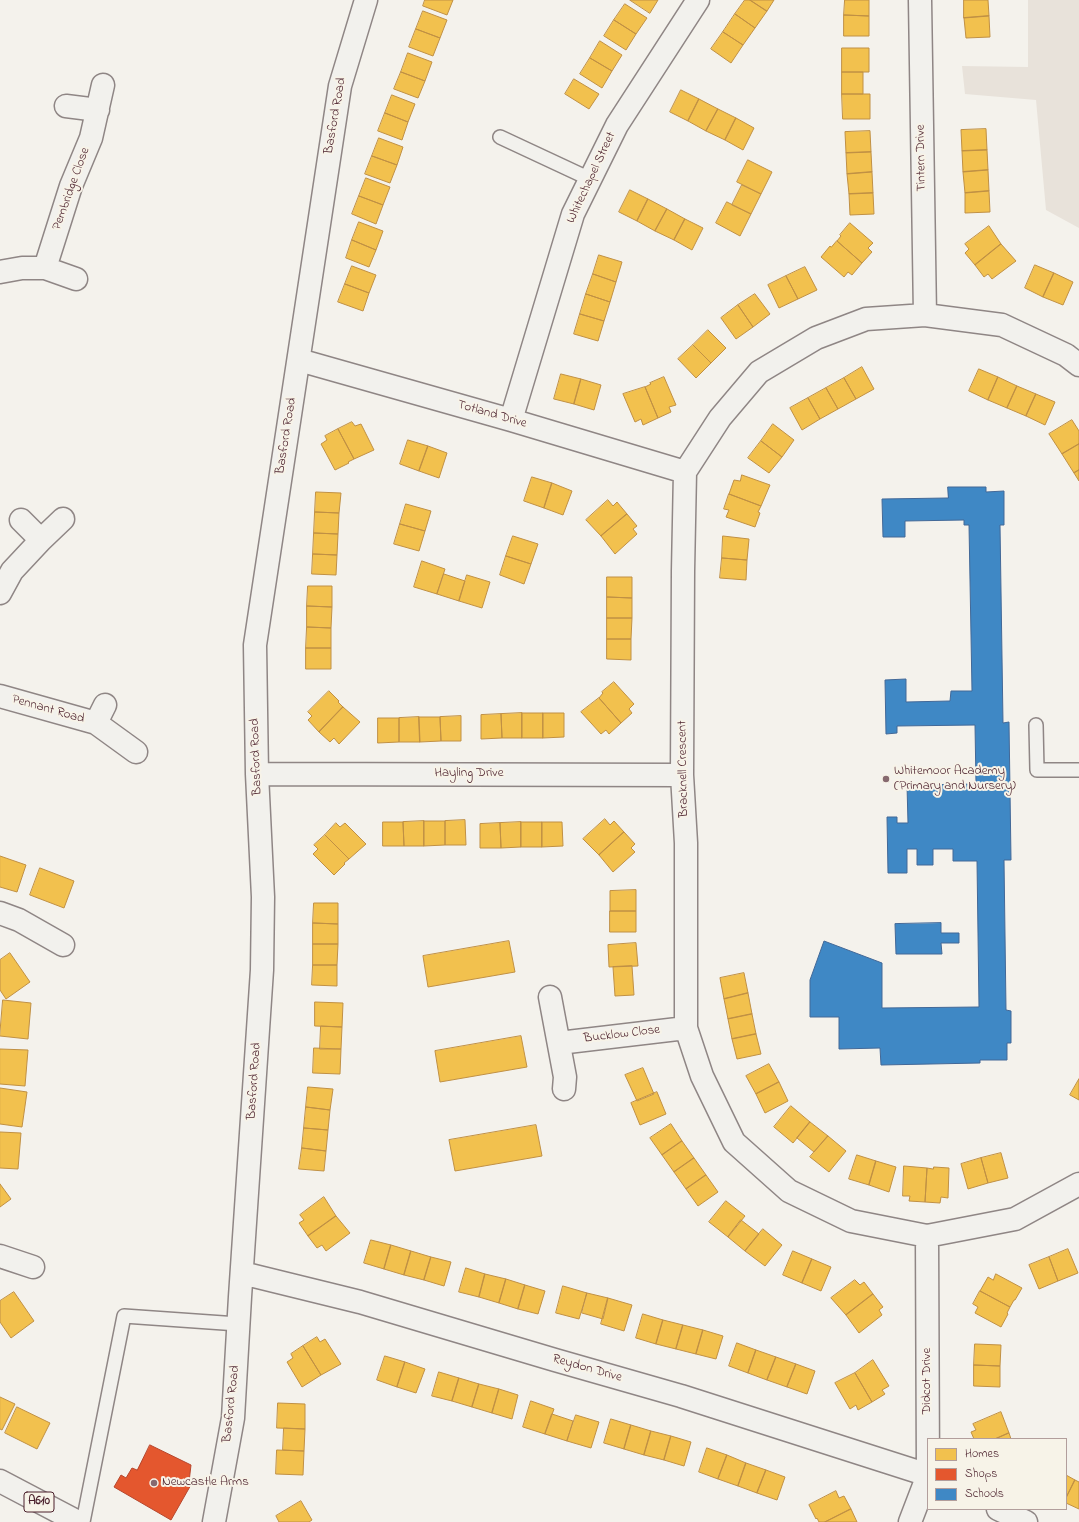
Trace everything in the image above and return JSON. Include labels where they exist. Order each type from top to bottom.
[{"type":"main road","name":"Basford Road","points":[[214,1522],[233,1418],[262,970],[263,897],[256,774],[255,645],[340,86],[366,0]]},
{"type":"main road","name":"Whitechapel Street","points":[[511,420],[573,214],[617,125],[698,0]]},
{"type":"main road","name":"Tintern Drive","points":[[920,0],[925,315]]},
{"type":"main road","name":"Pembridge Close","points":[[45,268],[71,186],[91,138],[103,85]]},
{"type":"main road","points":[[66,106],[98,110]]},
{"type":"main road","points":[[0,272],[22,268],[45,268],[76,279]]},
{"type":"main road","points":[[685,472],[720,418],[759,372],[816,338],[866,319],[925,315],[1002,325],[1066,355],[1079,365]]},
{"type":"main road","name":"Totland Drive","points":[[299,360],[511,420],[685,472]]},
{"type":"main road","name":"Bracknell Crescent","points":[[685,472],[682,578],[682,775],[686,843],[686,1028],[702,1076],[734,1142],[789,1191],[851,1221],[927,1236],[1015,1219],[1079,1184]]},
{"type":"main road","points":[[0,593],[12,571],[40,540],[63,519]]},
{"type":"main road","points":[[21,520],[40,540]]},
{"type":"main road","name":"Pennant Road","points":[[0,696],[101,714],[136,752]]},
{"type":"main road","name":"Hayling Drive","points":[[256,774],[682,775]]},
{"type":"main road","points":[[0,913],[19,920],[63,945]]},
{"type":"main road","points":[[550,997],[565,1077],[564,1089]]},
{"type":"main road","name":"Bucklow Close","points":[[559,1043],[686,1028]]},
{"type":"main road","name":"Didcot Drive","points":[[927,1236],[928,1438]]},
{"type":"main road","points":[[0,1256],[33,1267]]},
{"type":"main road","name":"Reydon Drive","points":[[242,1273],[360,1302],[681,1396],[927,1475]]},
{"type":"main road","name":"Didcot Drive","points":[[910,1522],[927,1478]]},
{"type":"main road","name":"A610","points":[[0,1481],[78,1522]]},
{"type":"main road","points":[[1000,1510],[1026,1522]]},
{"type":"lane","points":[[500,137],[590,179]]},
{"type":"lane","points":[[1036,725],[1037,770],[1079,770]]},
{"type":"lane","points":[[83,1522],[124,1316],[238,1324]]},
{"type":"shaded area","points":[[1028,0],[1079,0],[1079,228],[1046,210],[1036,100],[965,94],[962,66],[1028,67]]},
{"type":"building: Homes","points":[[425,0],[453,0],[447,15],[423,6]]},
{"type":"building: Homes","points":[[630,0],[658,0],[650,13]]},
{"type":"building: Homes","points":[[745,0],[750,0],[767,11],[755,28],[735,14]]},
{"type":"building: Homes","points":[[750,0],[774,0],[767,11]]},
{"type":"building: Homes","points":[[845,0],[869,0],[869,16],[844,15]]},
{"type":"building: Homes","points":[[964,0],[988,0],[989,16],[964,18]]},
{"type":"building: Homes","points":[[625,4],[647,18],[636,34],[614,20]]},
{"type":"building: Homes","points":[[423,11],[447,20],[440,38],[416,29]]},
{"type":"building: Homes","points":[[735,14],[755,28],[743,45],[723,32]]},
{"type":"building: Homes","points":[[844,15],[869,16],[869,36],[844,36]]},
{"type":"building: Homes","points":[[989,16],[990,37],[966,38],[964,18]]},
{"type":"building: Homes","points":[[614,20],[636,34],[626,50],[604,36]]},
{"type":"building: Homes","points":[[416,29],[440,38],[433,56],[409,47]]},
{"type":"building: Homes","points":[[723,32],[743,45],[731,63],[711,49]]},
{"type":"building: Homes","points":[[600,41],[622,55],[612,71],[590,58]]},
{"type":"building: Homes","points":[[842,48],[869,48],[869,72],[842,72]]},
{"type":"building: Homes","points":[[408,53],[432,62],[425,81],[401,72]]},
{"type":"building: Homes","points":[[590,58],[612,71],[602,88],[580,74]]},
{"type":"building: Homes","points":[[401,72],[425,81],[418,98],[394,89]]},
{"type":"building: Homes","points":[[842,72],[863,72],[863,94],[842,94]]},
{"type":"building: Homes","points":[[574,79],[599,94],[589,109],[565,94]]},
{"type":"building: Homes","points":[[681,90],[699,99],[688,121],[670,112]]},
{"type":"building: Homes","points":[[842,94],[870,94],[870,119],[843,119]]},
{"type":"building: Homes","points":[[392,95],[415,104],[408,122],[385,113]]},
{"type":"building: Homes","points":[[699,99],[718,109],[706,131],[688,121]]},
{"type":"building: Homes","points":[[718,109],[736,118],[725,140],[706,131]]},
{"type":"building: Homes","points":[[385,113],[408,122],[402,140],[378,131]]},
{"type":"building: Homes","points":[[736,118],[754,128],[743,150],[725,140]]},
{"type":"building: Homes","points":[[986,129],[987,150],[962,151],[961,130]]},
{"type":"building: Homes","points":[[870,131],[871,152],[846,153],[845,132]]},
{"type":"building: Homes","points":[[379,138],[403,147],[397,165],[372,156]]},
{"type":"building: Homes","points":[[987,150],[988,170],[963,172],[962,151]]},
{"type":"building: Homes","points":[[871,152],[872,172],[847,174],[846,153]]},
{"type":"building: Homes","points":[[372,156],[397,165],[390,183],[365,174]]},
{"type":"building: Homes","points":[[748,160],[772,172],[761,194],[737,182]]},
{"type":"building: Homes","points":[[988,170],[989,191],[965,193],[963,172]]},
{"type":"building: Homes","points":[[872,172],[873,193],[849,194],[847,174]]},
{"type":"building: Homes","points":[[366,178],[390,187],[383,205],[359,196]]},
{"type":"building: Homes","points":[[742,185],[761,194],[751,214],[732,205]]},
{"type":"building: Homes","points":[[630,190],[648,199],[637,221],[619,212]]},
{"type":"building: Homes","points":[[989,191],[990,212],[965,213],[965,193]]},
{"type":"building: Homes","points":[[873,193],[874,214],[850,215],[849,194]]},
{"type":"building: Homes","points":[[359,196],[383,205],[376,224],[352,214]]},
{"type":"building: Homes","points":[[648,199],[667,209],[655,231],[637,221]]},
{"type":"building: Homes","points":[[727,202],[751,214],[740,236],[716,223]]},
{"type":"building: Homes","points":[[667,209],[685,219],[674,240],[655,231]]},
{"type":"building: Homes","points":[[685,219],[703,228],[692,250],[674,240]]},
{"type":"building: Homes","points":[[359,222],[383,231],[376,250],[352,240]]},
{"type":"building: Homes","points":[[850,223],[873,243],[868,248],[872,252],[862,263],[837,241]]},
{"type":"building: Homes","points":[[989,226],[1001,244],[975,265],[965,253],[969,249],[965,244]]},
{"type":"building: Homes","points":[[352,240],[376,250],[369,267],[346,258]]},
{"type":"building: Homes","points":[[837,241],[862,263],[852,275],[848,272],[844,277],[821,257],[830,246],[831,247]]},
{"type":"building: Homes","points":[[1001,244],[1016,261],[992,279],[988,274],[984,277],[975,265]]},
{"type":"building: Homes","points":[[599,255],[622,262],[616,282],[593,274]]},
{"type":"building: Homes","points":[[1035,265],[1054,273],[1043,297],[1025,288]]},
{"type":"building: Homes","points":[[352,266],[376,275],[369,293],[345,284]]},
{"type":"building: Homes","points":[[805,267],[817,290],[798,299],[786,276]]},
{"type":"building: Homes","points":[[1054,273],[1073,282],[1063,305],[1043,297]]},
{"type":"building: Homes","points":[[593,274],[616,282],[610,302],[586,294]]},
{"type":"building: Homes","points":[[786,276],[798,299],[779,308],[768,285]]},
{"type":"building: Homes","points":[[345,284],[369,293],[363,311],[338,302]]},
{"type":"building: Homes","points":[[586,294],[610,302],[604,321],[580,314]]},
{"type":"building: Homes","points":[[755,294],[770,314],[753,327],[738,305]]},
{"type":"building: Homes","points":[[738,305],[753,327],[736,339],[721,318]]},
{"type":"building: Homes","points":[[580,314],[604,321],[598,341],[574,334]]},
{"type":"building: Homes","points":[[708,330],[726,348],[711,363],[693,345]]},
{"type":"building: Homes","points":[[693,345],[711,363],[696,378],[678,359]]},
{"type":"building: Homes","points":[[862,367],[874,389],[856,399],[844,378]]},
{"type":"building: Homes","points":[[979,369],[998,377],[988,400],[969,391]]},
{"type":"building: Homes","points":[[561,374],[581,379],[574,404],[554,399]]},
{"type":"building: Homes","points":[[664,377],[676,405],[669,407],[671,412],[658,418],[645,387],[651,384],[650,383]]},
{"type":"building: Homes","points":[[998,377],[1017,386],[1007,408],[988,400]]},
{"type":"building: Homes","points":[[844,378],[856,399],[838,409],[826,388]]},
{"type":"building: Homes","points":[[581,379],[601,385],[594,410],[574,404]]},
{"type":"building: Homes","points":[[1017,386],[1036,394],[1026,416],[1007,408]]},
{"type":"building: Homes","points":[[645,387],[658,418],[643,425],[641,419],[635,422],[623,394]]},
{"type":"building: Homes","points":[[826,388],[838,409],[820,419],[808,398]]},
{"type":"building: Homes","points":[[1036,394],[1055,402],[1045,425],[1026,416]]},
{"type":"building: Homes","points":[[808,398],[820,419],[802,430],[790,408]]},
{"type":"building: Homes","points":[[1072,420],[1079,431],[1079,444],[1062,454],[1049,434]]},
{"type":"building: Homes","points":[[352,422],[355,426],[361,424],[374,450],[354,459],[338,429]]},
{"type":"building: Homes","points":[[773,424],[794,440],[782,457],[761,441]]},
{"type":"building: Homes","points":[[338,429],[354,459],[335,470],[321,444],[327,440],[325,436]]},
{"type":"building: Homes","points":[[408,440],[428,446],[419,471],[400,464]]},
{"type":"building: Homes","points":[[761,441],[782,457],[769,473],[748,458]]},
{"type":"building: Homes","points":[[1079,444],[1079,470],[1074,473],[1062,454]]},
{"type":"building: Homes","points":[[428,446],[447,453],[439,478],[419,471]]},
{"type":"building: Homes","points":[[1079,470],[1079,481],[1074,473]]},
{"type":"building: Homes","points":[[742,475],[770,485],[761,506],[729,494],[734,480],[740,481]]},
{"type":"building: Homes","points":[[532,477],[552,483],[544,508],[524,501]]},
{"type":"building: Homes","points":[[552,483],[572,491],[563,515],[544,508]]},
{"type":"building: Homes","points":[[316,492],[341,493],[339,513],[315,512]]},
{"type":"building: Homes","points":[[729,494],[761,506],[758,512],[760,513],[755,527],[726,517],[729,510],[724,509]]},
{"type":"building: Homes","points":[[608,500],[613,506],[617,502],[627,514],[601,536],[586,520]]},
{"type":"building: Homes","points":[[406,504],[431,511],[425,531],[400,524]]},
{"type":"building: Homes","points":[[315,512],[339,513],[338,534],[314,533]]},
{"type":"building: Homes","points":[[627,514],[637,526],[633,529],[637,534],[615,554],[601,536]]},
{"type":"building: Homes","points":[[400,524],[425,531],[419,551],[394,544]]},
{"type":"building: Homes","points":[[314,533],[338,534],[337,555],[313,554]]},
{"type":"building: Homes","points":[[513,536],[538,544],[531,564],[506,556]]},
{"type":"building: Homes","points":[[723,536],[749,539],[747,560],[722,558]]},
{"type":"building: Homes","points":[[313,554],[337,555],[336,575],[312,574]]},
{"type":"building: Homes","points":[[506,556],[531,564],[524,584],[500,575]]},
{"type":"building: Homes","points":[[722,558],[747,560],[746,580],[720,578]]},
{"type":"building: Homes","points":[[422,561],[445,569],[437,594],[414,587]]},
{"type":"building: Homes","points":[[444,574],[465,581],[459,601],[437,594]]},
{"type":"building: Homes","points":[[467,575],[490,582],[482,608],[459,601]]},
{"type":"building: Homes","points":[[607,577],[632,577],[632,598],[607,597]]},
{"type":"building: Homes","points":[[308,586],[332,586],[332,607],[307,606]]},
{"type":"building: Homes","points":[[607,597],[632,598],[632,618],[607,618]]},
{"type":"building: Homes","points":[[307,606],[332,607],[331,628],[307,627]]},
{"type":"building: Homes","points":[[607,618],[632,618],[631,639],[607,639]]},
{"type":"building: Homes","points":[[307,627],[331,628],[331,648],[306,648]]},
{"type":"building: Homes","points":[[607,639],[631,639],[631,660],[607,659]]},
{"type":"building: Homes","points":[[306,648],[331,648],[331,669],[306,669]]},
{"type":"building: Homes","points":[[614,682],[634,704],[629,709],[632,713],[621,723],[599,698],[603,693],[602,692]]},
{"type":"building: Homes","points":[[329,691],[343,707],[319,732],[308,720],[312,716],[308,712]]},
{"type":"building: Homes","points":[[599,698],[621,723],[609,734],[606,730],[601,734],[581,712]]},
{"type":"building: Homes","points":[[343,707],[360,722],[339,744],[334,738],[330,742],[319,732]]},
{"type":"building: Homes","points":[[522,713],[543,713],[543,738],[522,738]]},
{"type":"building: Homes","points":[[522,713],[522,738],[502,738],[501,714]]},
{"type":"building: Homes","points":[[543,713],[564,713],[564,737],[543,738]]},
{"type":"building: Homes","points":[[501,714],[502,738],[481,739],[481,715]]},
{"type":"building: Homes","points":[[461,716],[461,741],[441,741],[440,717]]},
{"type":"building: Homes","points":[[419,717],[440,717],[441,741],[420,742]]},
{"type":"building: Homes","points":[[419,717],[420,742],[399,742],[399,718]]},
{"type":"building: Homes","points":[[378,718],[399,718],[399,742],[378,743]]},
{"type":"building: Homes","points":[[605,819],[610,825],[614,821],[624,832],[599,855],[583,839]]},
{"type":"building: Homes","points":[[465,820],[466,845],[445,845],[445,821]]},
{"type":"building: Homes","points":[[424,821],[445,821],[445,845],[424,846]]},
{"type":"building: Homes","points":[[424,821],[424,846],[404,846],[403,822]]},
{"type":"building: Homes","points":[[383,822],[403,822],[404,846],[383,846]]},
{"type":"building: Homes","points":[[521,822],[542,822],[542,847],[521,847]]},
{"type":"building: Homes","points":[[521,822],[521,847],[501,848],[500,823]]},
{"type":"building: Homes","points":[[542,822],[562,822],[563,846],[542,847]]},
{"type":"building: Homes","points":[[336,823],[340,827],[345,823],[366,844],[349,859],[325,835]]},
{"type":"building: Homes","points":[[500,823],[501,848],[480,848],[480,824]]},
{"type":"building: Homes","points":[[624,832],[635,844],[631,848],[635,852],[613,872],[599,855]]},
{"type":"building: Homes","points":[[325,835],[349,859],[334,875],[313,854],[318,849],[314,845]]},
{"type":"building: Homes","points":[[0,856],[26,865],[17,892],[0,887]]},
{"type":"building: Homes","points":[[40,868],[74,881],[64,908],[30,895]]},
{"type":"building: Homes","points":[[636,890],[636,911],[610,911],[610,891]]},
{"type":"building: Homes","points":[[314,903],[338,903],[338,924],[313,923]]},
{"type":"building: Homes","points":[[610,911],[636,911],[636,932],[610,932]]},
{"type":"building: Homes","points":[[313,923],[338,924],[338,944],[313,944]]},
{"type":"building: Homes","points":[[509,941],[515,972],[428,987],[423,956]]},
{"type":"building: Homes","points":[[636,943],[638,966],[609,967],[608,945]]},
{"type":"building: Homes","points":[[313,944],[338,944],[337,965],[313,965]]},
{"type":"building: Homes","points":[[10,953],[30,982],[6,999],[0,990],[0,960]]},
{"type":"building: Homes","points":[[313,965],[337,965],[337,986],[312,985]]},
{"type":"building: Homes","points":[[632,966],[634,995],[615,996],[613,967]]},
{"type":"building: Homes","points":[[744,973],[748,993],[724,999],[720,978]]},
{"type":"building: Homes","points":[[748,993],[752,1014],[728,1019],[724,999]]},
{"type":"building: Homes","points":[[3,1000],[31,1003],[28,1039],[0,1036]]},
{"type":"building: Homes","points":[[315,1002],[343,1003],[342,1027],[315,1026]]},
{"type":"building: Homes","points":[[752,1014],[756,1034],[732,1039],[728,1019]]},
{"type":"building: Homes","points":[[321,1026],[342,1027],[341,1049],[320,1049]]},
{"type":"building: Homes","points":[[756,1034],[761,1054],[737,1059],[732,1039]]},
{"type":"building: Homes","points":[[521,1036],[527,1067],[440,1082],[435,1051]]},
{"type":"building: Homes","points":[[314,1048],[341,1049],[340,1074],[313,1073]]},
{"type":"building: Homes","points":[[0,1049],[28,1050],[25,1086],[0,1084]]},
{"type":"building: Homes","points":[[769,1064],[779,1082],[756,1094],[746,1076]]},
{"type":"building: Homes","points":[[643,1068],[654,1094],[637,1101],[625,1075]]},
{"type":"building: Homes","points":[[1079,1079],[1079,1100],[1070,1095]]},
{"type":"building: Homes","points":[[779,1082],[788,1101],[765,1113],[756,1094]]},
{"type":"building: Homes","points":[[308,1087],[333,1089],[330,1110],[306,1107]]},
{"type":"building: Homes","points":[[0,1088],[27,1092],[22,1127],[0,1124]]},
{"type":"building: Homes","points":[[657,1092],[666,1114],[640,1125],[631,1103]]},
{"type":"building: Homes","points":[[791,1106],[810,1122],[793,1143],[774,1127]]},
{"type":"building: Homes","points":[[306,1107],[330,1110],[328,1130],[304,1128]]},
{"type":"building: Homes","points":[[810,1122],[828,1136],[814,1152],[797,1138]]},
{"type":"building: Homes","points":[[671,1124],[682,1141],[662,1155],[650,1138]]},
{"type":"building: Homes","points":[[536,1125],[542,1156],[455,1171],[449,1140]]},
{"type":"building: Homes","points":[[304,1128],[328,1130],[326,1151],[302,1148]]},
{"type":"building: Homes","points":[[0,1132],[21,1133],[18,1169],[0,1168]]},
{"type":"building: Homes","points":[[828,1136],[846,1151],[829,1172],[810,1157]]},
{"type":"building: Homes","points":[[682,1141],[694,1158],[674,1172],[662,1155]]},
{"type":"building: Homes","points":[[302,1148],[326,1151],[324,1171],[299,1169]]},
{"type":"building: Homes","points":[[1001,1153],[1008,1178],[988,1183],[981,1158]]},
{"type":"building: Homes","points":[[857,1155],[876,1161],[869,1185],[849,1179]]},
{"type":"building: Homes","points":[[694,1158],[706,1175],[686,1189],[674,1172]]},
{"type":"building: Homes","points":[[981,1158],[988,1183],[968,1189],[961,1164]]},
{"type":"building: Homes","points":[[876,1161],[896,1167],[889,1192],[869,1185]]},
{"type":"building: Homes","points":[[904,1166],[927,1168],[925,1202],[909,1201],[910,1196],[903,1196]]},
{"type":"building: Homes","points":[[934,1167],[949,1168],[948,1198],[941,1197],[940,1203],[925,1202],[927,1168],[933,1169]]},
{"type":"building: Homes","points":[[706,1175],[718,1192],[698,1206],[686,1189]]},
{"type":"building: Homes","points":[[0,1184],[11,1199],[0,1207]]},
{"type":"building: Homes","points":[[324,1197],[336,1216],[308,1236],[299,1223],[304,1220],[300,1215]]},
{"type":"building: Homes","points":[[726,1201],[745,1216],[728,1237],[709,1222]]},
{"type":"building: Homes","points":[[336,1216],[350,1233],[326,1251],[322,1245],[317,1248],[308,1236]]},
{"type":"building: Homes","points":[[741,1220],[759,1234],[745,1251],[728,1237]]},
{"type":"building: Homes","points":[[763,1229],[782,1245],[765,1266],[745,1251]]},
{"type":"building: Homes","points":[[371,1240],[391,1245],[384,1269],[364,1263]]},
{"type":"building: Homes","points":[[391,1245],[411,1251],[404,1275],[384,1269]]},
{"type":"building: Homes","points":[[1068,1249],[1078,1273],[1058,1281],[1049,1257]]},
{"type":"building: Homes","points":[[411,1251],[431,1257],[424,1280],[404,1275]]},
{"type":"building: Homes","points":[[793,1251],[812,1259],[802,1283],[783,1275]]},
{"type":"building: Homes","points":[[431,1257],[451,1262],[444,1286],[424,1280]]},
{"type":"building: Homes","points":[[1049,1257],[1058,1281],[1039,1289],[1029,1265]]},
{"type":"building: Homes","points":[[812,1259],[831,1267],[821,1291],[802,1283]]},
{"type":"building: Homes","points":[[466,1268],[485,1274],[479,1297],[459,1292]]},
{"type":"building: Homes","points":[[485,1274],[506,1279],[499,1303],[479,1297]]},
{"type":"building: Homes","points":[[996,1274],[1022,1288],[1010,1307],[980,1291],[988,1277],[993,1280]]},
{"type":"building: Homes","points":[[506,1279],[525,1285],[518,1309],[499,1303]]},
{"type":"building: Homes","points":[[855,1280],[860,1285],[864,1282],[873,1294],[846,1315],[831,1298]]},
{"type":"building: Homes","points":[[525,1285],[545,1291],[538,1314],[518,1309]]},
{"type":"building: Homes","points":[[563,1286],[587,1293],[579,1319],[556,1313]]},
{"type":"building: Homes","points":[[980,1291],[1010,1307],[1001,1327],[975,1313],[978,1307],[973,1304]]},
{"type":"building: Homes","points":[[14,1292],[34,1321],[11,1338],[0,1322],[0,1301]]},
{"type":"building: Homes","points":[[587,1293],[608,1298],[603,1319],[582,1313]]},
{"type":"building: Homes","points":[[873,1294],[883,1307],[879,1310],[882,1315],[859,1333],[846,1315]]},
{"type":"building: Homes","points":[[608,1298],[632,1305],[624,1331],[601,1324]]},
{"type":"building: Homes","points":[[643,1314],[663,1320],[656,1344],[636,1338]]},
{"type":"building: Homes","points":[[663,1320],[683,1325],[676,1349],[656,1344]]},
{"type":"building: Homes","points":[[683,1325],[703,1330],[696,1354],[676,1349]]},
{"type":"building: Homes","points":[[703,1330],[723,1336],[716,1359],[696,1354]]},
{"type":"building: Homes","points":[[317,1337],[320,1342],[325,1339],[341,1364],[321,1375],[303,1346]]},
{"type":"building: Homes","points":[[737,1343],[756,1350],[748,1373],[729,1366]]},
{"type":"building: Homes","points":[[975,1344],[1001,1345],[1000,1366],[974,1365]]},
{"type":"building: Homes","points":[[303,1346],[321,1375],[302,1387],[287,1362],[293,1358],[291,1354]]},
{"type":"building: Homes","points":[[756,1350],[776,1357],[767,1380],[748,1373]]},
{"type":"building: Homes","points":[[385,1356],[405,1362],[397,1387],[377,1380]]},
{"type":"building: Homes","points":[[776,1357],[796,1364],[787,1387],[767,1380]]},
{"type":"building: Homes","points":[[873,1360],[889,1386],[882,1390],[885,1394],[872,1402],[855,1373]]},
{"type":"building: Homes","points":[[405,1362],[425,1369],[416,1393],[397,1387]]},
{"type":"building: Homes","points":[[796,1364],[815,1371],[807,1394],[787,1387]]},
{"type":"building: Homes","points":[[974,1365],[1000,1366],[1000,1387],[974,1386]]},
{"type":"building: Homes","points":[[439,1372],[459,1378],[452,1401],[432,1396]]},
{"type":"building: Homes","points":[[855,1373],[872,1402],[858,1410],[856,1405],[850,1409],[835,1383]]},
{"type":"building: Homes","points":[[459,1378],[479,1384],[472,1407],[452,1401]]},
{"type":"building: Homes","points":[[479,1384],[499,1389],[492,1413],[472,1407]]},
{"type":"building: Homes","points":[[499,1389],[518,1395],[512,1419],[492,1413]]},
{"type":"building: Homes","points":[[0,1397],[15,1404],[2,1430],[0,1429]]},
{"type":"building: Homes","points":[[531,1401],[554,1409],[545,1434],[523,1427]]},
{"type":"building: Homes","points":[[278,1403],[305,1404],[305,1429],[277,1428]]},
{"type":"building: Homes","points":[[17,1407],[50,1423],[37,1449],[5,1433]]},
{"type":"building: Homes","points":[[1001,1412],[1009,1433],[997,1438],[974,1438],[971,1432],[976,1430],[973,1424]]},
{"type":"building: Homes","points":[[552,1414],[573,1421],[567,1441],[545,1434]]},
{"type":"building: Homes","points":[[576,1415],[599,1422],[591,1448],[567,1441]]},
{"type":"building: Homes","points":[[611,1419],[631,1425],[624,1449],[604,1443]]},
{"type":"building: Homes","points":[[631,1425],[651,1431],[644,1455],[624,1449]]},
{"type":"building: Homes","points":[[284,1428],[305,1429],[304,1451],[283,1450]]},
{"type":"building: Homes","points":[[651,1431],[671,1436],[664,1460],[644,1455]]},
{"type":"building: Homes","points":[[1009,1433],[1011,1438],[997,1438]]},
{"type":"building: Homes","points":[[671,1436],[691,1442],[684,1466],[664,1460]]},
{"type":"building: Homes","points":[[707,1448],[727,1455],[718,1479],[699,1472]]},
{"type":"building: Homes","points":[[277,1450],[304,1451],[303,1475],[276,1474]]},
{"type":"building: Homes","points":[[727,1455],[746,1463],[738,1486],[718,1479]]},
{"type":"building: Homes","points":[[746,1463],[766,1470],[757,1493],[738,1486]]},
{"type":"building: Homes","points":[[766,1470],[785,1477],[777,1500],[757,1493]]},
{"type":"building: Homes","points":[[1067,1476],[1075,1480],[1067,1496]]},
{"type":"building: Homes","points":[[1075,1480],[1079,1482],[1079,1509],[1067,1503],[1067,1496]]},
{"type":"building: Homes","points":[[836,1491],[839,1498],[844,1496],[851,1509],[825,1522],[819,1522],[809,1505]]},
{"type":"building: Homes","points":[[301,1501],[312,1520],[309,1522],[279,1522],[276,1516]]},
{"type":"building: Homes","points":[[851,1509],[857,1522],[825,1522]]},
{"type":"building: Shops","name":"Newcastle Arms","points":[[150,1445],[191,1465],[189,1482],[192,1483],[171,1520],[114,1487],[121,1475],[126,1478],[132,1468],[137,1470]]},
{"type":"building: Schools","points":[[948,487],[986,487],[986,492],[1004,491],[1004,525],[1000,525],[1003,723],[1009,722],[1011,860],[1004,860],[1006,1010],[1011,1011],[1011,1043],[1007,1043],[1007,1060],[980,1060],[980,1063],[881,1065],[880,1048],[839,1049],[839,1017],[810,1017],[810,980],[824,941],[882,963],[882,1008],[979,1007],[977,861],[953,861],[953,849],[933,849],[933,865],[917,865],[917,849],[907,849],[907,873],[888,873],[887,817],[897,817],[897,823],[908,823],[907,785],[976,784],[975,725],[897,726],[897,733],[886,734],[885,680],[906,679],[906,702],[950,701],[951,691],[972,691],[969,525],[964,525],[964,520],[905,521],[905,537],[883,537],[882,499],[948,498]]},
{"type":"building: Schools","points":[[941,923],[941,933],[959,933],[959,943],[941,943],[942,954],[896,954],[895,924]]},
{"type":"place","name":"Whitemoor Academy (Primary and Nursery)","points":[[886,779]]},
{"type":"place","name":"Newcastle Arms","points":[[154,1483]]}]
